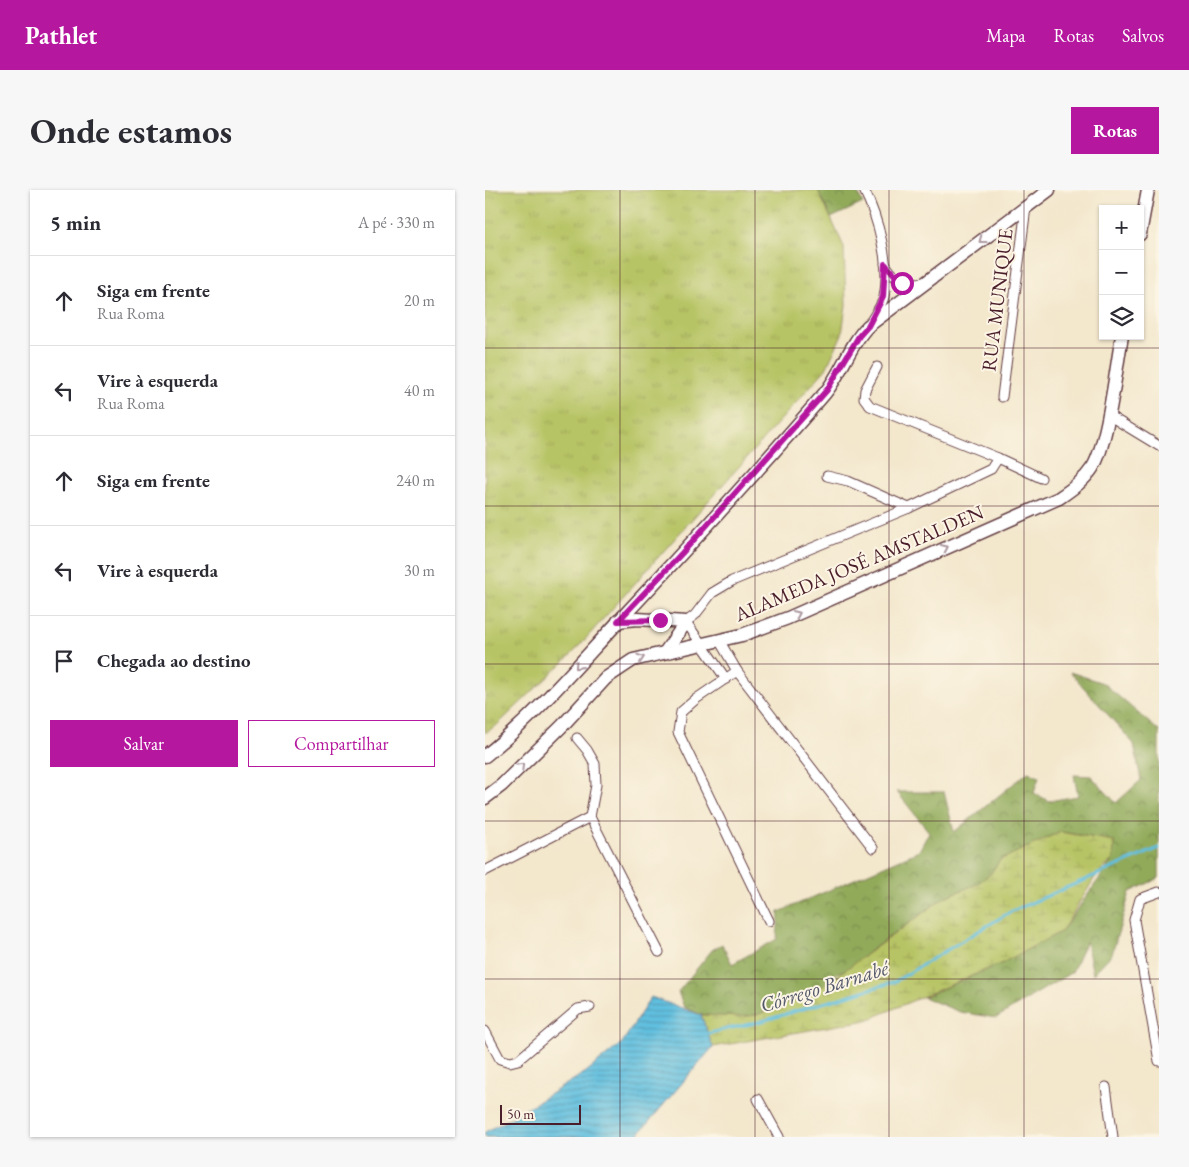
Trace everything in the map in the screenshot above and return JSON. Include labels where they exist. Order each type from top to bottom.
[{"type":"street","points":[[485,756],[515,732],[538,709],[682,553],[827,390],[859,336],[868,326],[1049,190]]},
{"type":"street","points":[[1144,212],[1148,190]]},
{"type":"street","points":[[868,191],[885,264],[883,297],[868,326]]},
{"type":"street","name":"RUA MUNIQUE","points":[[1002,397],[1027,207]]},
{"type":"street","points":[[885,264],[902,283],[927,282]]},
{"type":"street","name":"ALAMEDA JOSÉ AMSTALDEN","points":[[485,798],[502,785],[562,726],[606,678],[633,660],[719,640],[788,618],[1059,498],[1082,482],[1094,466],[1108,415],[1121,340]]},
{"type":"street","points":[[877,367],[865,390],[864,398],[870,406],[998,458],[1041,478]]},
{"type":"street","points":[[1108,415],[1159,445]]},
{"type":"street","points":[[666,651],[686,622],[695,615],[712,593],[732,581],[909,508],[991,469],[998,458]]},
{"type":"street","points":[[827,476],[849,481],[909,508]]},
{"type":"street","points":[[618,621],[637,619],[686,622],[726,679]]},
{"type":"street","points":[[719,640],[737,671],[873,848]]},
{"type":"street","points":[[737,671],[696,699],[681,712],[678,732],[769,920]]},
{"type":"street","points":[[577,738],[595,764],[596,785],[590,817],[659,952]]},
{"type":"street","points":[[485,871],[590,817]]},
{"type":"street","points":[[1159,892],[1140,899],[1134,920],[1159,1061]]},
{"type":"street","points":[[485,1031],[500,1058],[510,1062],[518,1060],[578,1009],[590,1007]]},
{"type":"street","points":[[1106,1087],[1113,1137]]},
{"type":"street","points":[[758,1099],[779,1137]]},
{"type":"green space","points":[[485,190],[818,190],[844,247],[846,305],[842,334],[826,369],[572,654],[497,725],[485,733]]},
{"type":"green space","points":[[818,190],[856,190],[863,203],[831,218]]},
{"type":"green space","points":[[1070,672],[1103,683],[1159,731],[1159,878],[1130,892],[1112,954],[1093,974],[1086,941],[1072,972],[996,1018],[960,1012],[923,997],[1002,963],[1062,931],[1113,859],[1114,841],[1061,832],[1000,860],[991,873],[977,884],[945,897],[870,951],[853,967],[837,973],[824,987],[757,1015],[739,1017],[701,1015],[684,1007],[678,992],[712,950],[722,944],[732,964],[777,939],[779,912],[919,851],[929,832],[897,792],[944,792],[954,832],[1028,772],[1039,777],[1034,793],[1049,801],[1078,796],[1074,775],[1091,776],[1116,803],[1141,780],[1134,744]]},
{"type":"green space","points":[[1060,832],[1114,841],[1113,859],[1094,879],[1062,931],[1002,963],[867,1020],[713,1047],[701,1015],[739,1017],[757,1015],[816,991],[945,897],[977,884],[991,873],[1000,860]]},
{"type":"water","points":[[651,997],[701,1015],[713,1047],[636,1137],[485,1137],[485,1132],[510,1119],[586,1072],[622,1043]]},
{"type":"waterway","name":"Córrego Barnabé","points":[[705,1034],[759,1022],[894,982],[1010,912],[1159,848]]},
{"type":"route","points":[[660,620],[637,619],[618,621],[682,553],[827,390],[859,336],[868,326],[883,297],[885,264],[893,276],[902,283]]}]
